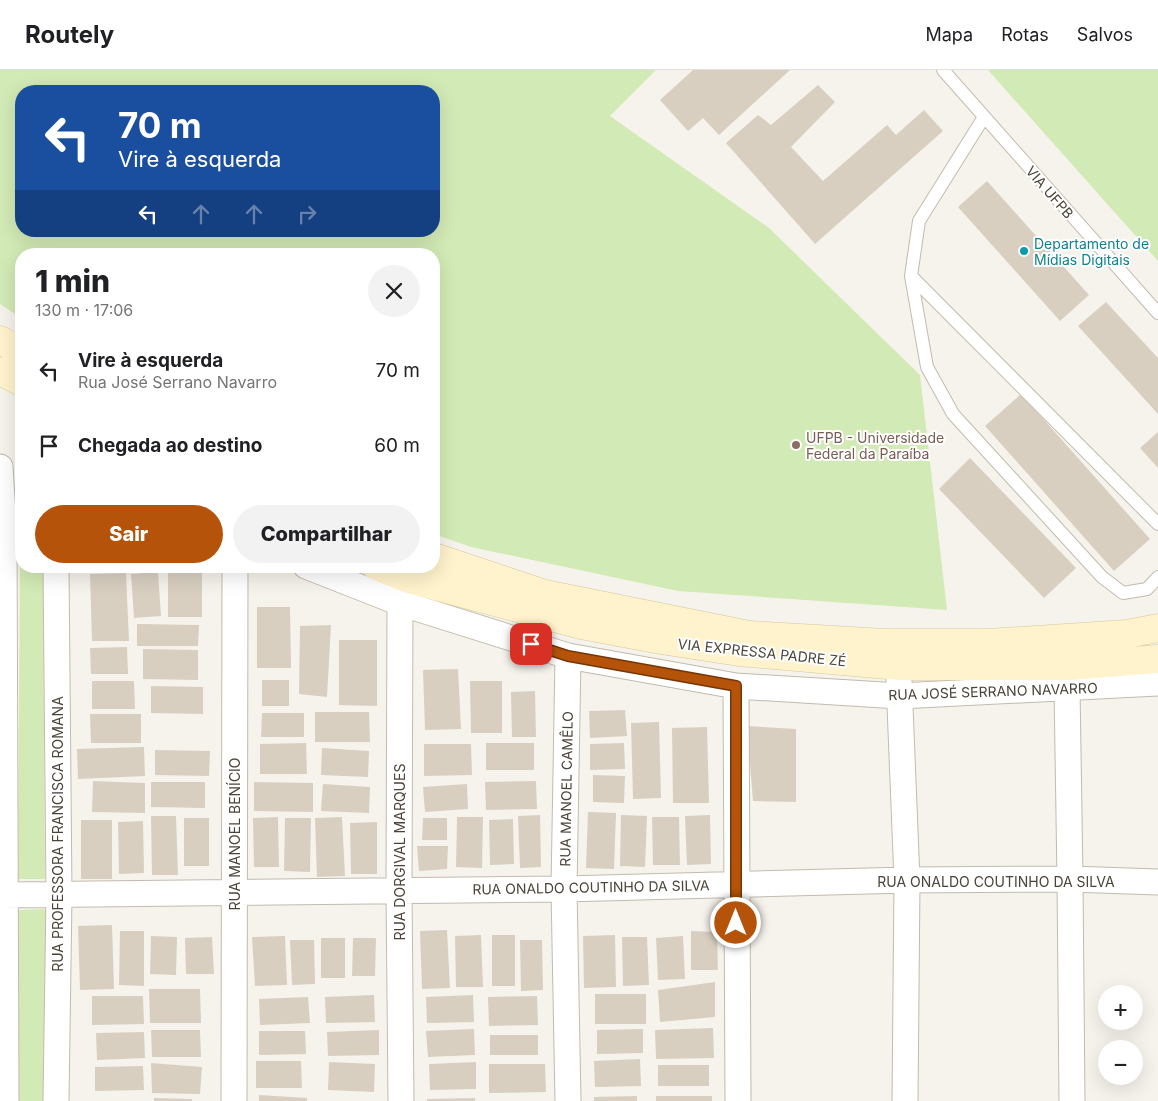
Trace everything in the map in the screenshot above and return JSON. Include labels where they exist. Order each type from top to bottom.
[{"type":"main road","points":[[0,340],[15,349]]},
{"type":"main road","points":[[0,371],[15,379]]},
{"type":"main road","name":"VIA EXPRESSA PADRE ZÉ","points":[[440,559],[545,594],[749,635],[885,643],[988,643],[1127,634],[1158,628]]},
{"type":"main road","name":"VIA EXPRESSA PADRE ZÉ","points":[[395,573],[419,582],[581,625],[739,652],[899,666],[1068,666],[1158,660]]},
{"type":"street","points":[[0,467],[8,529],[3,896],[6,1101]]},
{"type":"street","name":"RUA PROFESSORA FRANCISCA ROMANA","points":[[56,573],[59,896],[56,1101]]},
{"type":"street","name":"RUA MANOEL BENÍCIO","points":[[234,1101],[235,573]]},
{"type":"street","name":"RUA JOSÉ SERRANO NAVARRO","points":[[323,573],[400,604],[568,656],[736,686],[899,696],[1158,683]]},
{"type":"street","name":"RUA DORGIVAL MARQUES","points":[[400,604],[399,891],[401,1101]]},
{"type":"street","name":"RUA MANOEL CAMÊLO","points":[[568,656],[564,890],[568,1101]]},
{"type":"street","points":[[899,666],[907,880],[905,1101]]},
{"type":"street","points":[[736,686],[738,1101]]},
{"type":"street","points":[[1067,688],[1072,1101]]},
{"type":"street","name":"RUA ONALDO COUTINHO DA SILVA","points":[[3,896],[564,890],[907,880],[1070,879],[1158,882]]},
{"type":"lane","name":"VIA UFPB","points":[[943,70],[1158,313]]},
{"type":"lane","points":[[984,117],[919,221],[911,276],[927,367],[953,414],[1102,577],[1123,592],[1147,589],[1158,577]]},
{"type":"lane","points":[[911,276],[1158,524]]},
{"type":"green space","points":[[0,70],[656,70],[610,116],[769,228],[920,375],[947,610],[678,591],[471,547],[440,536],[440,248],[15,248],[15,314],[0,304]]},
{"type":"green space","points":[[988,70],[1158,70],[1158,261]]},
{"type":"green space","points":[[20,573],[43,573],[45,879],[18,879]]},
{"type":"green space","points":[[46,909],[43,1101],[17,1101],[18,910]]},
{"type":"building","points":[[693,70],[790,70],[719,135],[703,118],[688,131],[660,100]]},
{"type":"building","points":[[818,85],[835,102],[791,147],[823,181],[887,125],[896,135],[924,110],[943,131],[815,244],[726,143],[758,115],[771,125]]},
{"type":"building","name":"Departamento de Mídias Digitais","points":[[987,181],[1089,295],[1060,321],[958,207]]},
{"type":"building","points":[[1106,302],[1158,358],[1158,414],[1078,326]]},
{"type":"building","points":[[1021,394],[1150,539],[1114,571],[985,426]]},
{"type":"building","points":[[1158,432],[1158,468],[1140,448]]},
{"type":"building","points":[[970,458],[1076,568],[1044,598],[939,489]]},
{"type":"building","points":[[126,573],[129,641],[92,641],[90,574]]},
{"type":"building","points":[[158,573],[161,616],[134,618],[131,574]]},
{"type":"building","points":[[168,573],[202,573],[202,617],[168,617]]},
{"type":"building","points":[[257,607],[290,607],[291,668],[257,668]]},
{"type":"building","points":[[137,624],[199,625],[198,646],[137,646]]},
{"type":"building","points":[[331,625],[327,697],[299,694],[300,626]]},
{"type":"building","points":[[339,640],[377,640],[377,706],[339,705]]},
{"type":"building","points":[[127,647],[128,674],[91,674],[90,648]]},
{"type":"building","points":[[143,649],[198,650],[198,680],[143,679]]},
{"type":"building","points":[[458,669],[461,729],[425,730],[423,670]]},
{"type":"building","points":[[262,680],[289,680],[289,706],[262,706]]},
{"type":"building","points":[[92,681],[134,681],[135,709],[92,709]]},
{"type":"building","points":[[470,681],[502,681],[502,733],[471,733]]},
{"type":"building","points":[[151,686],[203,687],[203,714],[151,713]]},
{"type":"building","points":[[535,691],[536,737],[512,737],[511,692]]},
{"type":"building","points":[[625,710],[627,736],[590,738],[589,711]]},
{"type":"building","points":[[315,712],[369,712],[370,742],[315,742]]},
{"type":"building","points":[[262,713],[304,713],[304,737],[261,737]]},
{"type":"building","points":[[90,714],[141,714],[141,743],[91,743]]},
{"type":"building","points":[[659,722],[661,798],[633,799],[631,723]]},
{"type":"building","points":[[747,726],[796,729],[796,802],[753,801]]},
{"type":"building","points":[[707,727],[709,803],[673,803],[672,728]]},
{"type":"building","points":[[306,743],[307,774],[260,774],[260,744]]},
{"type":"building","points":[[486,743],[534,743],[534,770],[486,770]]},
{"type":"building","points":[[624,743],[625,769],[590,770],[590,744]]},
{"type":"building","points":[[424,744],[471,744],[472,775],[424,776]]},
{"type":"building","points":[[144,747],[145,776],[78,779],[77,749]]},
{"type":"building","points":[[322,748],[369,751],[368,777],[321,775]]},
{"type":"building","points":[[155,750],[210,751],[209,776],[155,775]]},
{"type":"building","points":[[593,775],[625,776],[624,803],[593,802]]},
{"type":"building","points":[[93,781],[145,783],[145,813],[92,812]]},
{"type":"building","points":[[536,781],[537,809],[486,810],[485,782]]},
{"type":"building","points":[[151,782],[205,782],[205,808],[151,807]]},
{"type":"building","points":[[254,782],[313,783],[313,812],[254,811]]},
{"type":"building","points":[[323,784],[370,787],[369,813],[321,811]]},
{"type":"building","points":[[467,784],[468,809],[425,812],[423,787]]},
{"type":"building","points":[[588,812],[616,813],[614,869],[586,868]]},
{"type":"building","points":[[540,815],[541,867],[520,868],[518,816]]},
{"type":"building","points":[[621,815],[647,816],[645,867],[620,866]]},
{"type":"building","points":[[710,815],[711,864],[687,865],[685,816]]},
{"type":"building","points":[[151,816],[176,816],[178,875],[152,875]]},
{"type":"building","points":[[278,817],[279,867],[254,867],[253,818]]},
{"type":"building","points":[[342,817],[345,876],[317,877],[315,818]]},
{"type":"building","points":[[457,817],[483,817],[482,868],[456,867]]},
{"type":"building","points":[[652,817],[679,817],[680,865],[653,865]]},
{"type":"building","points":[[184,818],[209,818],[209,866],[184,866]]},
{"type":"building","points":[[285,818],[311,818],[310,872],[284,871]]},
{"type":"building","points":[[423,818],[447,818],[447,840],[422,840]]},
{"type":"building","points":[[513,819],[514,864],[490,865],[489,820]]},
{"type":"building","points":[[81,820],[112,820],[112,879],[81,879]]},
{"type":"building","points":[[143,821],[144,873],[119,874],[118,822]]},
{"type":"building","points":[[377,822],[377,874],[351,874],[350,823]]},
{"type":"building","points":[[417,846],[448,846],[447,869],[419,871]]},
{"type":"building","points":[[112,925],[114,989],[80,990],[78,926]]},
{"type":"building","points":[[447,930],[450,988],[422,989],[420,931]]},
{"type":"building","points":[[120,931],[144,931],[144,986],[119,985]]},
{"type":"building","points":[[691,931],[717,932],[718,970],[691,970]]},
{"type":"building","points":[[481,935],[483,987],[456,987],[455,936]]},
{"type":"building","points":[[492,935],[515,935],[515,986],[492,986]]},
{"type":"building","points":[[615,935],[616,987],[584,988],[583,936]]},
{"type":"building","points":[[151,936],[177,937],[176,975],[150,974]]},
{"type":"building","points":[[285,936],[287,985],[255,986],[252,937]]},
{"type":"building","points":[[683,936],[685,979],[658,980],[656,938]]},
{"type":"building","points":[[212,937],[214,974],[186,974],[185,938]]},
{"type":"building","points":[[622,937],[647,937],[649,985],[623,986]]},
{"type":"building","points":[[321,938],[345,938],[345,978],[321,978]]},
{"type":"building","points":[[353,938],[376,938],[375,976],[352,976]]},
{"type":"building","points":[[290,940],[314,940],[315,984],[292,985]]},
{"type":"building","points":[[520,940],[542,940],[543,990],[521,991]]},
{"type":"building","points":[[715,982],[715,1017],[660,1022],[658,990]]},
{"type":"building","points":[[149,989],[200,989],[201,1023],[150,1023]]},
{"type":"building","points":[[595,994],[646,994],[646,1024],[595,1024]]},
{"type":"building","points":[[374,995],[375,1022],[326,1023],[325,997]]},
{"type":"building","points":[[473,995],[474,1022],[427,1023],[426,997]]},
{"type":"building","points":[[92,996],[143,996],[144,1024],[92,1025]]},
{"type":"building","points":[[537,996],[538,1025],[489,1026],[488,997]]},
{"type":"building","points":[[308,997],[310,1023],[260,1025],[259,999]]},
{"type":"building","points":[[713,1028],[714,1058],[656,1059],[655,1030]]},
{"type":"building","points":[[474,1029],[475,1055],[428,1057],[426,1031]]},
{"type":"building","points":[[643,1029],[643,1053],[597,1054],[597,1030]]},
{"type":"building","points":[[151,1030],[200,1030],[201,1057],[152,1057]]},
{"type":"building","points":[[379,1030],[379,1055],[328,1056],[327,1032]]},
{"type":"building","points":[[259,1031],[305,1031],[306,1054],[259,1055]]},
{"type":"building","points":[[144,1032],[145,1058],[97,1060],[96,1033]]},
{"type":"building","points":[[490,1035],[538,1035],[538,1055],[490,1055]]},
{"type":"building","points":[[640,1059],[641,1086],[595,1087],[594,1061]]},
{"type":"building","points":[[256,1061],[301,1061],[302,1088],[256,1088]]},
{"type":"building","points":[[329,1062],[375,1064],[374,1092],[328,1090]]},
{"type":"building","points":[[476,1062],[476,1089],[430,1090],[429,1064]]},
{"type":"building","points":[[151,1063],[202,1067],[200,1094],[152,1093]]},
{"type":"building","points":[[489,1064],[545,1064],[546,1092],[489,1093]]},
{"type":"building","points":[[658,1065],[709,1065],[709,1086],[658,1086]]},
{"type":"building","points":[[143,1066],[144,1090],[95,1091],[95,1067]]},
{"type":"building","points":[[259,1095],[307,1098],[307,1101],[259,1101]]},
{"type":"building","points":[[637,1096],[637,1101],[594,1101],[594,1097]]},
{"type":"building","points":[[656,1096],[712,1096],[712,1101],[656,1101]]},
{"type":"building","points":[[154,1098],[192,1099],[192,1101],[154,1101]]},
{"type":"building","points":[[475,1098],[475,1101],[427,1101],[427,1099]]},
{"type":"place","name":"Departamento de Mídias Digitais","points":[[1024,251]]},
{"type":"place","name":"UFPB - Universidade Federal da Paraíba","points":[[796,445]]},
{"type":"route","points":[[531,644],[568,656],[736,686],[736,923]]}]
